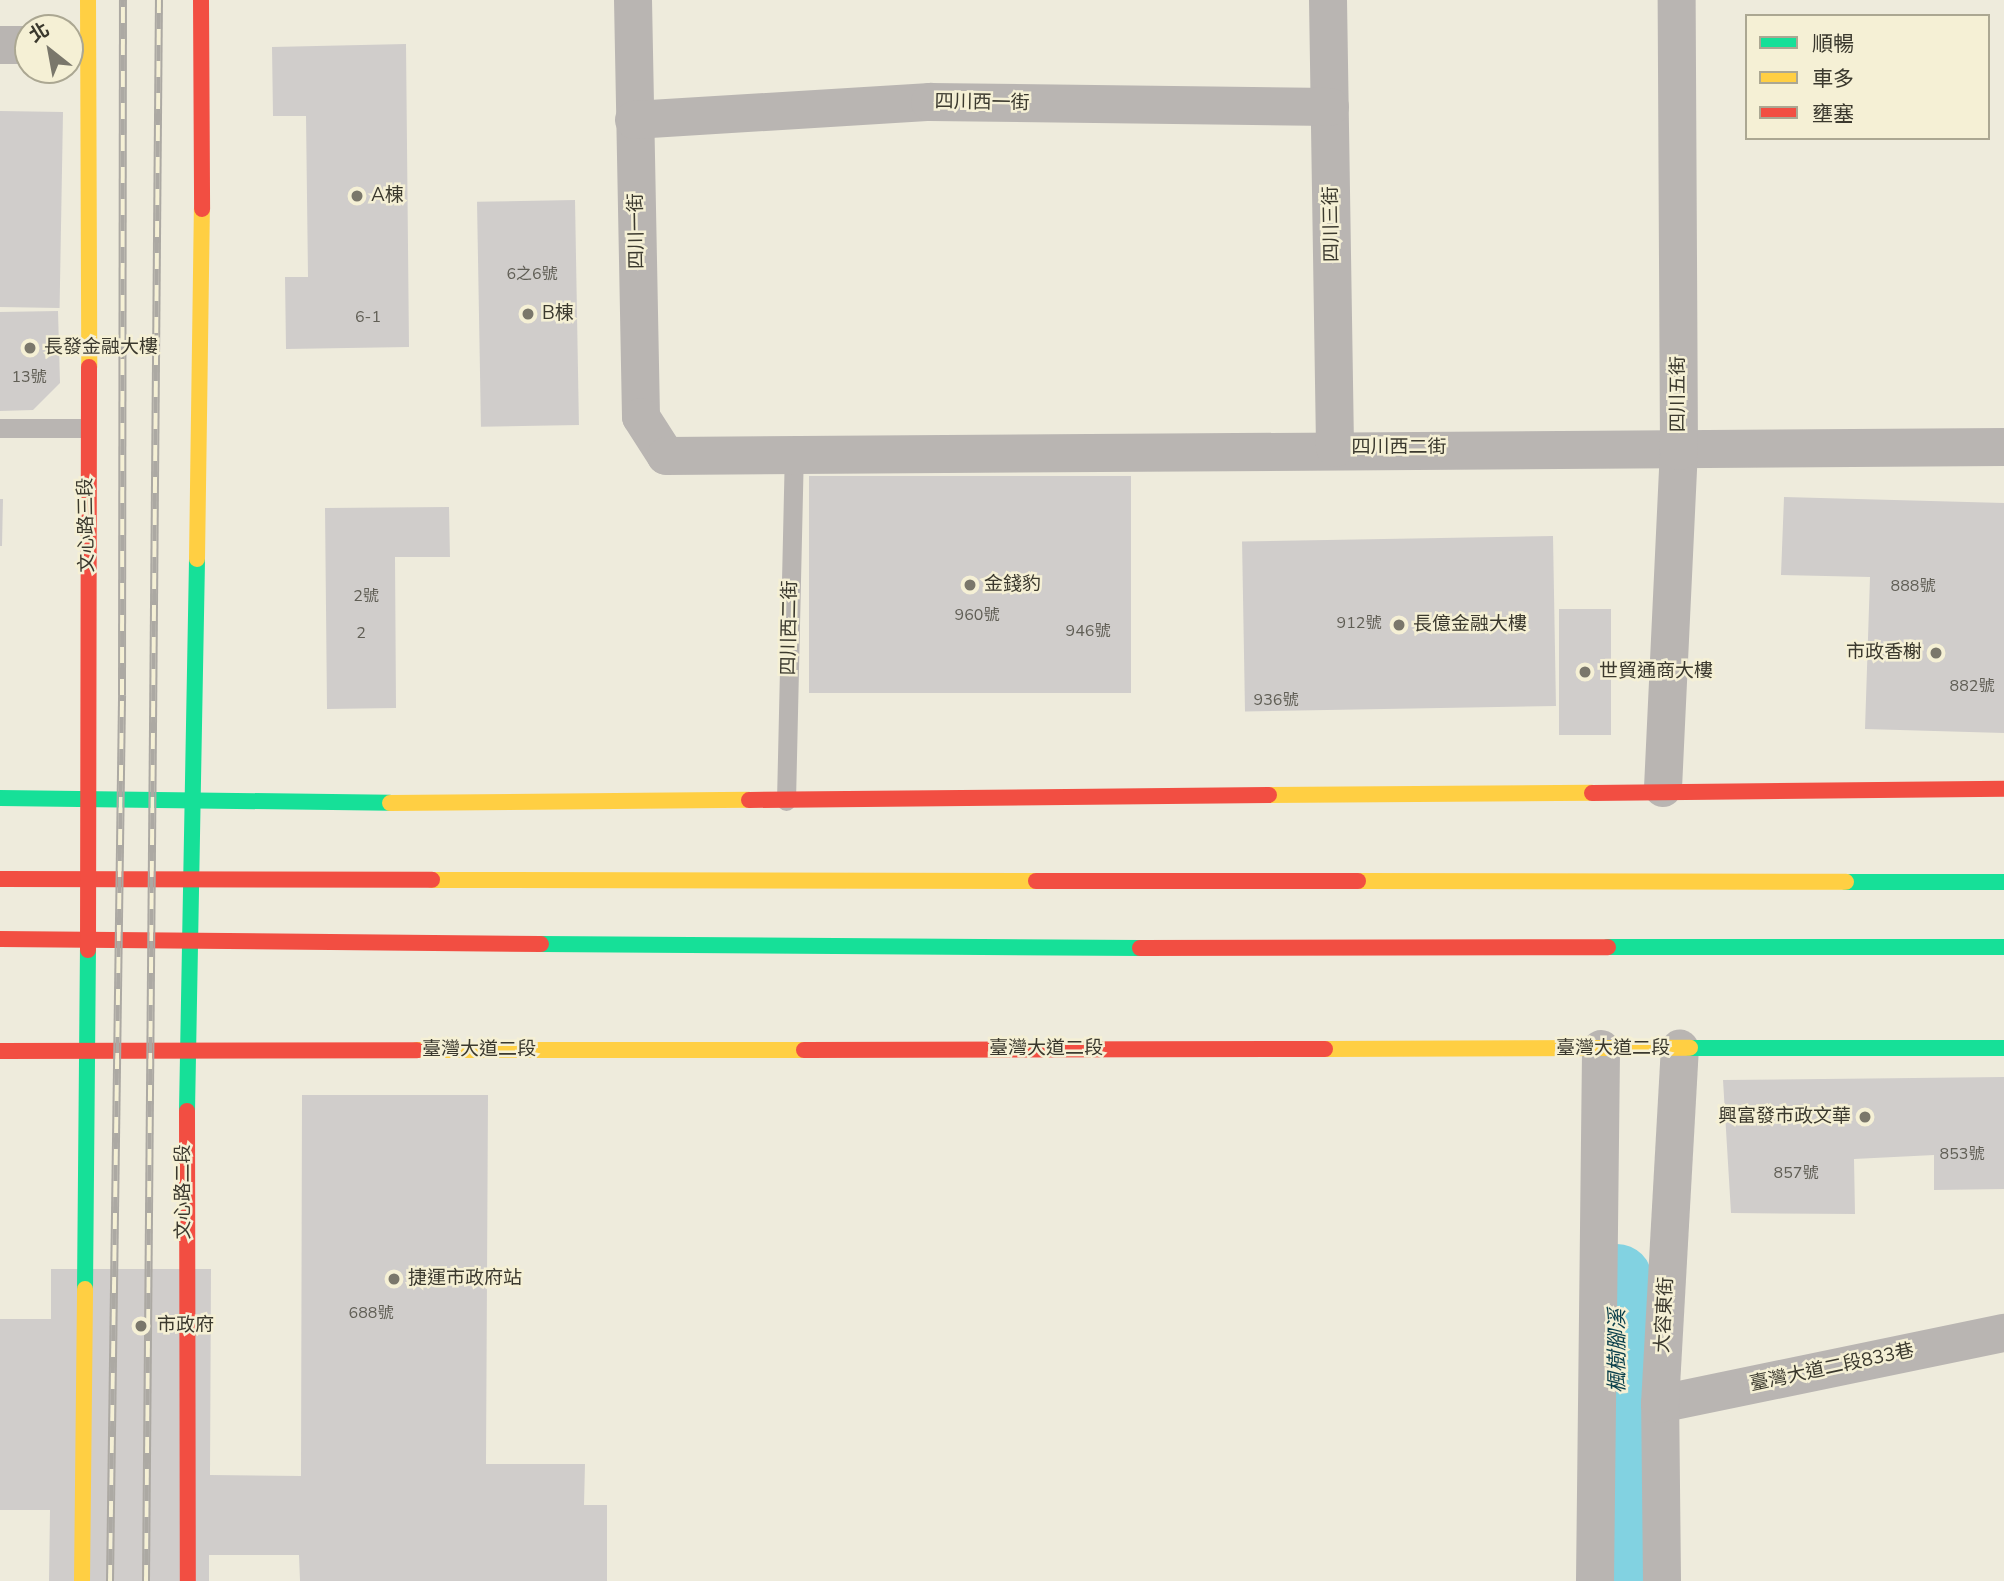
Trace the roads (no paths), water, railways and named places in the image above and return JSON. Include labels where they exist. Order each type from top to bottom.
[{"type":"main road","name":"文心路三段","points":[[84,20],[88,0]]},
{"type":"main road","points":[[190,803],[203,363],[201,0]]},
{"type":"main road","name":"文心路三段","points":[[80,84],[90,800],[87,1051]]},
{"type":"main road","points":[[0,798],[190,803],[786,801],[1663,788],[2004,789]]},
{"type":"main road","name":"文心路二段","points":[[188,1581],[185,1050],[190,803]]},
{"type":"main road","points":[[0,879],[188,877],[2004,882]]},
{"type":"main road","points":[[0,939],[886,948],[2004,947]]},
{"type":"main road","name":"臺灣大道二段","points":[[0,1051],[2004,1048]]},
{"type":"main road","points":[[82,1581],[87,1051]]},
{"type":"street","name":"四川一街","points":[[633,0],[641,417],[666,456]]},
{"type":"street","name":"四川三街","points":[[1328,0],[1335,448]]},
{"type":"street","name":"四川五街","points":[[1663,788],[1679,451],[1677,0]]},
{"type":"street","name":"四川西一街","points":[[634,120],[930,102],[1330,107]]},
{"type":"street","name":"四川西二街","points":[[666,456],[1335,448],[1679,451],[2004,447]]},
{"type":"street","points":[[1595,1581],[1601,1049]]},
{"type":"street","name":"大容東街","points":[[1662,1581],[1660,1404],[1680,1049]]},
{"type":"street","name":"臺灣大道二段833巷","points":[[1660,1404],[2004,1333]]},
{"type":"lane","points":[[0,428],[86,428]]},
{"type":"lane","name":"四川西二街","points":[[786,801],[794,456]]},
{"type":"waterway","name":"楓樹腳溪","points":[[1616,1581],[1617,1279]]},
{"type":"railway","points":[[110,1581],[122,695],[123,0]]},
{"type":"railway","points":[[146,1581],[159,0]]},
{"type":"place","name":"A棟","points":[[357,196]]},
{"type":"place","name":"B棟","points":[[528,314]]},
{"type":"place","name":"長發金融大樓","points":[[30,348]]},
{"type":"place","name":"金錢豹","points":[[970,585]]},
{"type":"place","name":"長億金融大樓","points":[[1399,625]]},
{"type":"place","name":"市政香榭","points":[[1936,653]]},
{"type":"place","name":"世貿通商大樓","points":[[1585,672]]},
{"type":"place","name":"興富發市政文華","points":[[1865,1117]]},
{"type":"place","name":"捷運市政府站","points":[[394,1279]]},
{"type":"place","name":"市政府","points":[[141,1326]]}]
